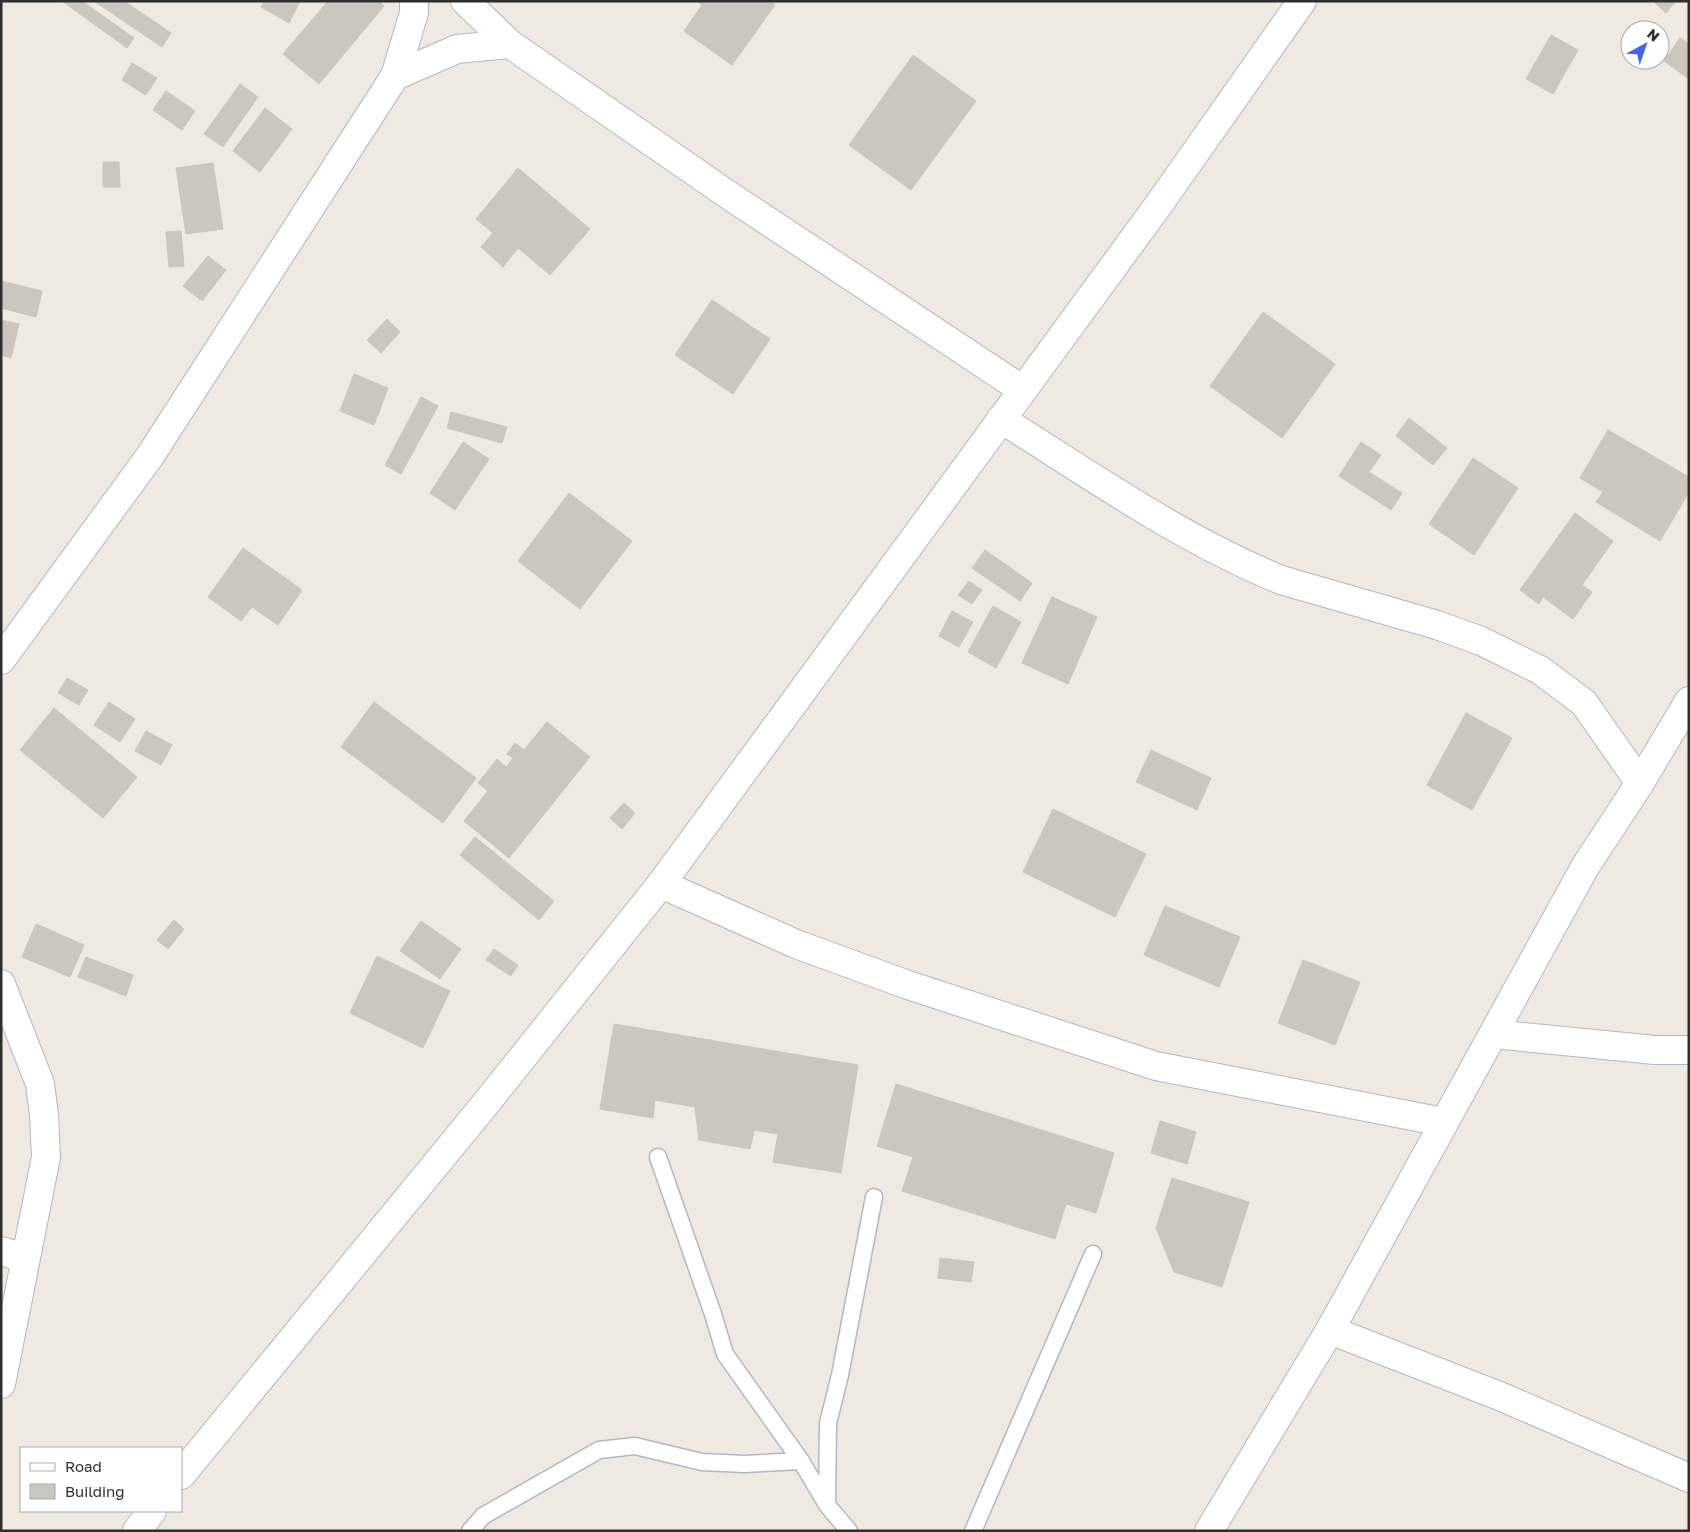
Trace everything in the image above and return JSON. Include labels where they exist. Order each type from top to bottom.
[{"type":"street","points":[[1,660],[150,456],[395,76],[414,13],[414,1]]},
{"type":"street","points":[[465,1],[510,44],[727,194],[1023,390]]},
{"type":"street","points":[[182,1474],[487,1102],[661,884],[1001,418],[1157,208],[1302,1]]},
{"type":"street","points":[[395,76],[457,49],[510,44]]},
{"type":"street","points":[[1001,418],[1198,542],[1250,567],[1281,580],[1463,634],[1540,670],[1584,703],[1640,783]]},
{"type":"street","points":[[1209,1531],[1330,1330],[1585,867],[1640,783],[1689,701]]},
{"type":"street","points":[[661,884],[796,944],[908,985],[1156,1066],[1443,1122]]},
{"type":"street","points":[[1,984],[40,1084],[46,1157],[13,1254],[1,1384]]},
{"type":"street","points":[[1493,1034],[1655,1050],[1689,1050]]},
{"type":"street","points":[[1330,1330],[1502,1397],[1689,1478]]},
{"type":"street","points":[[137,1531],[151,1512]]},
{"type":"lane","points":[[658,1157],[713,1314],[725,1354],[801,1461],[828,1505],[849,1531]]},
{"type":"lane","points":[[828,1505],[828,1423],[840,1375],[874,1197]]},
{"type":"lane","points":[[973,1531],[1093,1254]]},
{"type":"lane","points":[[470,1531],[483,1516],[599,1450],[635,1446],[702,1462],[744,1464],[801,1461]]},
{"type":"building","points":[[62,1],[82,1],[134,38],[127,48]]},
{"type":"building","points":[[94,1],[124,1],[171,33],[162,47]]},
{"type":"building","points":[[264,1],[300,1],[289,23],[261,7]]},
{"type":"building","points":[[328,1],[379,1],[384,6],[319,84],[283,54]]},
{"type":"building","points":[[696,1],[770,1],[775,5],[732,65],[684,31],[702,5]]},
{"type":"building","points":[[1653,1],[1676,1],[1666,13]]},
{"type":"building","points":[[1551,35],[1578,50],[1553,94],[1526,79]]},
{"type":"building","points":[[1680,38],[1689,44],[1689,79],[1670,65],[1670,52]]},
{"type":"building","points":[[913,55],[976,101],[911,190],[849,145]]},
{"type":"building","points":[[132,63],[157,78],[146,95],[122,80]]},
{"type":"building","points":[[240,84],[258,97],[223,147],[204,134]]},
{"type":"building","points":[[166,91],[195,111],[182,130],[153,110]]},
{"type":"building","points":[[265,108],[292,129],[260,172],[233,151]]},
{"type":"building","points":[[103,162],[119,162],[120,187],[103,187]]},
{"type":"building","points":[[213,163],[223,229],[186,234],[176,168]]},
{"type":"building","points":[[518,168],[590,229],[550,275],[518,248],[503,267],[481,247],[493,233],[476,219]]},
{"type":"building","points":[[181,231],[184,266],[169,267],[166,232]]},
{"type":"building","points":[[208,256],[226,270],[202,301],[183,286]]},
{"type":"building","points":[[1,281],[42,291],[36,317],[1,308]]},
{"type":"building","points":[[712,300],[770,339],[733,394],[675,355]]},
{"type":"building","points":[[1263,312],[1335,364],[1282,438],[1210,386]]},
{"type":"building","points":[[387,319],[400,332],[381,353],[367,340]]},
{"type":"building","points":[[1,320],[19,324],[11,358],[1,355]]},
{"type":"building","points":[[354,374],[388,388],[374,425],[340,411]]},
{"type":"building","points":[[421,397],[438,406],[401,474],[385,465]]},
{"type":"building","points":[[451,412],[507,427],[502,443],[447,428]]},
{"type":"building","points":[[1409,418],[1447,448],[1433,465],[1396,436]]},
{"type":"building","points":[[1608,430],[1689,477],[1689,492],[1660,541],[1596,502],[1603,492],[1580,478]]},
{"type":"building","points":[[463,442],[489,459],[455,510],[430,493]]},
{"type":"building","points":[[1361,442],[1381,455],[1369,472],[1402,493],[1391,510],[1339,476]]},
{"type":"building","points":[[1473,458],[1518,488],[1474,555],[1429,524]]},
{"type":"building","points":[[569,493],[632,541],[580,609],[518,561]]},
{"type":"building","points":[[1575,513],[1613,541],[1582,585],[1592,592],[1573,619],[1543,597],[1539,604],[1520,590]]},
{"type":"building","points":[[243,548],[302,590],[278,625],[252,607],[241,621],[208,597]]},
{"type":"building","points":[[985,550],[1032,583],[1020,601],[972,568]]},
{"type":"building","points":[[969,581],[982,590],[972,604],[958,595]]},
{"type":"building","points":[[1052,597],[1097,617],[1068,684],[1022,663]]},
{"type":"building","points":[[993,606],[1021,622],[996,668],[968,652]]},
{"type":"building","points":[[952,611],[973,622],[959,647],[939,636]]},
{"type":"building","points":[[67,678],[88,690],[79,705],[58,693]]},
{"type":"building","points":[[109,702],[135,719],[120,742],[94,725]]},
{"type":"building","points":[[374,702],[476,778],[443,823],[341,747]]},
{"type":"building","points":[[54,708],[137,777],[103,818],[20,750]]},
{"type":"building","points":[[1466,713],[1512,738],[1472,810],[1427,785]]},
{"type":"building","points":[[547,722],[590,757],[509,858],[464,821],[488,791],[478,783],[497,759],[506,767],[513,758],[507,754],[515,743],[524,750]]},
{"type":"building","points":[[146,731],[172,745],[161,765],[135,751]]},
{"type":"building","points":[[1151,750],[1211,778],[1197,810],[1136,782]]},
{"type":"building","points":[[624,803],[635,813],[622,829],[610,818]]},
{"type":"building","points":[[1053,809],[1146,854],[1115,917],[1023,872]]},
{"type":"building","points":[[475,837],[554,901],[539,920],[460,855]]},
{"type":"building","points":[[1165,906],[1240,937],[1219,987],[1144,955]]},
{"type":"building","points":[[174,920],[184,929],[168,949],[157,940]]},
{"type":"building","points":[[421,921],[461,949],[440,979],[400,951]]},
{"type":"building","points":[[36,924],[84,945],[70,977],[22,957]]},
{"type":"building","points":[[494,949],[518,965],[511,976],[486,960]]},
{"type":"building","points":[[377,956],[450,991],[423,1048],[350,1013]]},
{"type":"building","points":[[86,957],[133,975],[126,996],[78,977]]},
{"type":"building","points":[[1303,960],[1360,982],[1335,1045],[1278,1023]]},
{"type":"building","points":[[614,1024],[858,1065],[841,1173],[773,1162],[778,1134],[754,1130],[750,1149],[699,1140],[695,1107],[655,1100],[653,1118],[600,1109]]},
{"type":"building","points":[[896,1084],[1114,1153],[1096,1213],[1066,1204],[1055,1239],[902,1191],[913,1157],[877,1146]]},
{"type":"building","points":[[1160,1121],[1196,1132],[1187,1164],[1151,1153]]},
{"type":"building","points":[[1172,1178],[1249,1202],[1222,1287],[1174,1272],[1156,1228]]},
{"type":"building","points":[[940,1258],[974,1262],[971,1282],[938,1278]]}]
